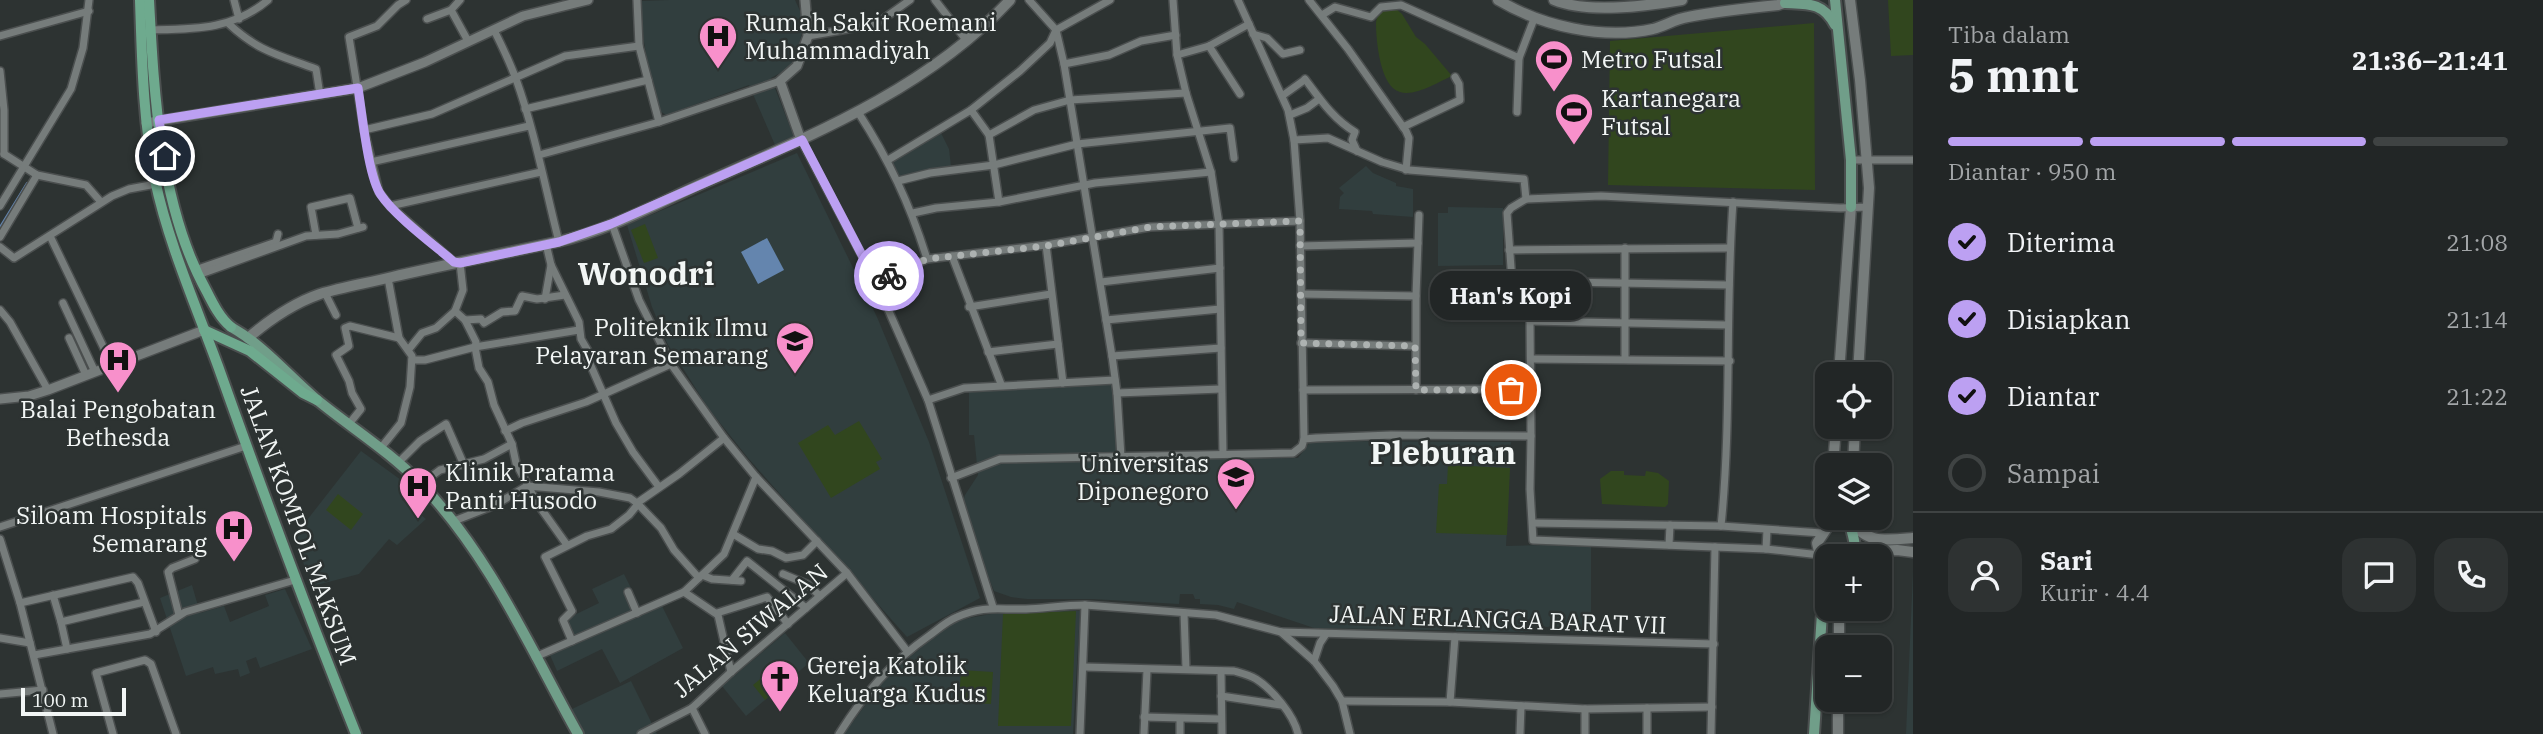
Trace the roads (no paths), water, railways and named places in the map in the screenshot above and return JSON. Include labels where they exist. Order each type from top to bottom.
[{"type":"highway","name":"JALAN KOMPOL MAKSUM","points":[[140,0],[146,123],[156,184],[176,250],[246,446],[356,734]]},
{"type":"highway","points":[[149,0],[159,120],[170,188],[185,247],[198,277],[206,306],[204,330],[250,351],[303,393],[317,400]]},
{"type":"highway","points":[[198,277],[231,327]]},
{"type":"highway","points":[[212,350],[215,342],[226,340]]},
{"type":"main road","points":[[248,338],[279,315],[325,293],[457,262],[559,242],[611,224],[802,140],[910,82],[967,41],[1010,0]]},
{"type":"main road","points":[[1491,0],[1509,6]]},
{"type":"main road","points":[[1498,0],[1534,19],[1570,28],[1605,32],[1655,29],[1673,20],[1692,16],[1789,1],[1817,6],[1828,12],[1838,34]]},
{"type":"main road","points":[[1554,0],[1582,6],[1682,0]]},
{"type":"main road","points":[[1835,0],[1851,160],[1851,207],[1840,362]]},
{"type":"main road","points":[[1850,0],[1868,160],[1868,207],[1859,362]]},
{"type":"main road","points":[[1856,54],[1860,40],[1857,0]]},
{"type":"main road","points":[[1838,34],[1854,34]]},
{"type":"main road","points":[[231,327],[248,338],[317,400],[398,463],[454,521],[481,560],[578,734]]},
{"type":"main road","points":[[1818,544],[1825,530]]},
{"type":"main road","points":[[1858,530],[1868,537],[1885,540],[1913,538]]},
{"type":"main road","points":[[1892,550],[1913,552]]},
{"type":"main road","points":[[1814,734],[1821,621]]},
{"type":"main road","points":[[1838,712],[1838,734]]},
{"type":"street","points":[[0,206],[71,89],[83,48],[89,0]]},
{"type":"street","points":[[234,0],[239,19]]},
{"type":"street","points":[[150,30],[206,28],[229,24],[257,10],[268,0]]},
{"type":"street","points":[[406,0],[397,2],[377,26],[349,37],[364,130],[379,192],[390,206],[457,262],[463,290],[455,312],[439,326],[422,333],[408,349]]},
{"type":"street","points":[[427,19],[451,10],[460,0]]},
{"type":"street","points":[[146,123],[358,88],[425,62],[523,16],[569,1],[587,0]]},
{"type":"street","points":[[637,0],[639,46],[659,122]]},
{"type":"street","points":[[539,155],[659,122],[780,81],[797,66],[808,36],[805,0]]},
{"type":"street","points":[[808,36],[877,24],[911,0]]},
{"type":"street","points":[[934,0],[967,41]]},
{"type":"street","points":[[1029,0],[1056,30],[1064,64],[1107,320],[1117,393],[1121,457]]},
{"type":"street","points":[[888,160],[971,110],[1050,43],[1056,30],[1110,0]]},
{"type":"street","points":[[1173,0],[1177,55],[1211,172],[1219,224],[1223,454]]},
{"type":"street","points":[[951,478],[1000,459],[1293,453],[1302,446],[1300,221],[1294,140],[1290,115],[1238,0]]},
{"type":"street","points":[[1309,0],[1403,127],[1409,138],[1406,170]]},
{"type":"street","points":[[1322,15],[1335,7],[1371,17],[1381,7],[1401,5],[1519,58]]},
{"type":"street","points":[[451,10],[468,41]]},
{"type":"street","points":[[0,36],[89,11]]},
{"type":"street","points":[[1517,112],[1519,58],[1534,19]]},
{"type":"street","points":[[229,24],[245,40],[261,49],[316,69],[320,94]]},
{"type":"street","points":[[1177,55],[1209,46],[1249,24]]},
{"type":"street","points":[[494,30],[516,78],[539,155],[559,242]]},
{"type":"street","points":[[1253,34],[1267,38],[1283,54],[1300,50]]},
{"type":"street","points":[[1064,64],[1109,55],[1141,41],[1177,36]]},
{"type":"street","points":[[364,130],[432,114],[577,53],[639,46]]},
{"type":"street","points":[[1209,46],[1240,94]]},
{"type":"street","points":[[0,71],[4,110],[2,154],[37,175],[86,185],[101,202]]},
{"type":"street","points":[[1403,127],[1460,100],[1459,84],[1455,77]]},
{"type":"street","points":[[525,109],[648,80]]},
{"type":"street","points":[[1282,96],[1304,80],[1343,124],[1355,132],[1352,140],[1357,151]]},
{"type":"street","points":[[780,81],[802,140],[876,282],[928,400],[993,607]]},
{"type":"street","points":[[989,135],[1034,110],[1070,100],[1186,93]]},
{"type":"street","points":[[1290,115],[1319,99]]},
{"type":"street","points":[[971,110],[989,135],[999,202]]},
{"type":"street","points":[[858,112],[898,181],[913,213],[927,259]]},
{"type":"street","points":[[371,162],[529,126]]},
{"type":"street","points":[[898,181],[930,173],[994,165],[1077,144],[1230,128],[1234,158]]},
{"type":"street","points":[[1294,140],[1328,138],[1406,170],[1524,179],[1526,199]]},
{"type":"street","points":[[1851,160],[1913,160]]},
{"type":"street","points":[[390,206],[541,172]]},
{"type":"street","points":[[913,213],[999,202],[1084,184],[1211,172]]},
{"type":"street","points":[[0,237],[37,175]]},
{"type":"street","points":[[0,247],[13,258],[101,202],[129,189],[156,184]]},
{"type":"street","points":[[1815,558],[1766,549],[1533,540],[1530,489],[1530,321],[1512,281],[1507,214],[1511,208],[1526,199],[1601,196],[1868,207]]},
{"type":"street","points":[[198,277],[316,235],[338,234],[361,228],[351,198],[311,207],[316,235]]},
{"type":"street","points":[[1721,526],[1730,361],[1728,285],[1733,202]]},
{"type":"street","points":[[1416,390],[1419,215]]},
{"type":"street","points":[[876,282],[927,259],[1046,246],[1150,227],[1300,221]]},
{"type":"street","points":[[611,224],[639,300],[671,364],[724,438],[756,477],[847,573],[907,651]]},
{"type":"street","points":[[198,277],[276,242],[278,234]]},
{"type":"street","points":[[50,236],[112,365]]},
{"type":"street","points":[[1300,246],[1418,243]]},
{"type":"street","points":[[546,244],[551,265],[576,316],[602,395],[632,452],[659,487]]},
{"type":"street","points":[[1046,246],[1063,383]]},
{"type":"street","points":[[1625,248],[1625,359]]},
{"type":"street","points":[[1509,250],[1729,248]]},
{"type":"street","points":[[952,256],[969,307],[1001,384]]},
{"type":"street","points":[[545,299],[551,265]]},
{"type":"street","points":[[1101,282],[1220,268]]},
{"type":"street","points":[[388,278],[398,338]]},
{"type":"street","points":[[1512,281],[1728,285]]},
{"type":"street","points":[[325,293],[336,315]]},
{"type":"street","points":[[969,307],[1051,294]]},
{"type":"street","points":[[1301,294],[1416,296]]},
{"type":"street","points":[[465,320],[481,319],[485,323],[502,312],[515,311],[522,296],[545,299],[565,295]]},
{"type":"street","points":[[63,303],[91,373]]},
{"type":"street","points":[[1107,320],[1220,309]]},
{"type":"street","points":[[0,310],[10,322],[48,390]]},
{"type":"street","points":[[455,312],[465,320],[476,342],[479,368],[488,382],[494,405],[527,486],[567,545]]},
{"type":"street","points":[[1530,321],[1728,325]]},
{"type":"street","points":[[349,424],[361,409],[336,355],[349,346],[345,328],[365,328],[398,338],[408,349],[412,360],[410,387],[401,423],[380,449]]},
{"type":"street","points":[[0,399],[29,396],[48,390],[204,330]]},
{"type":"street","points":[[412,360],[425,360],[475,347],[579,330]]},
{"type":"street","points":[[69,338],[91,373]]},
{"type":"street","points":[[1301,343],[1415,346]]},
{"type":"street","points":[[988,352],[1058,344]]},
{"type":"street","points":[[1112,356],[1221,348]]},
{"type":"street","points":[[1532,359],[1730,361]]},
{"type":"street","points":[[505,430],[602,395],[671,364]]},
{"type":"street","points":[[928,400],[964,388],[1001,384],[1115,380]]},
{"type":"street","points":[[1117,393],[1221,389]]},
{"type":"street","points":[[1303,390],[1532,389]]},
{"type":"street","points":[[398,463],[420,441],[446,424],[464,466]]},
{"type":"street","points":[[1304,439],[1391,435],[1531,436]]},
{"type":"street","points":[[572,642],[563,620],[572,611],[544,558],[567,545],[611,528],[629,515],[638,503],[724,438]]},
{"type":"street","points":[[421,484],[440,470],[484,459],[512,444]]},
{"type":"street","points":[[0,527],[246,446]]},
{"type":"street","points":[[536,657],[684,593],[724,555],[756,477]]},
{"type":"street","points":[[454,521],[495,505],[527,486],[599,492],[630,498],[661,528],[674,550],[700,577],[736,580],[747,561],[806,608]]},
{"type":"street","points":[[1533,523],[1721,526],[1822,533]]},
{"type":"street","points":[[1594,541],[1595,523]]},
{"type":"street","points":[[1669,545],[1670,525]]},
{"type":"street","points":[[1766,549],[1767,530]]},
{"type":"street","points":[[733,534],[758,549],[772,551],[786,558],[803,555],[817,541]]},
{"type":"street","points":[[0,539],[20,603],[53,734]]},
{"type":"street","points":[[1711,734],[1716,547]]},
{"type":"street","points":[[179,615],[169,570],[195,559]]},
{"type":"street","name":"JALAN SIWALAN","points":[[641,734],[692,708],[731,671],[847,573]]},
{"type":"street","points":[[783,574],[807,584],[820,596]]},
{"type":"street","points":[[20,603],[129,577],[136,580],[156,632]]},
{"type":"street","points":[[34,655],[143,636],[156,632],[179,615],[295,580]]},
{"type":"street","points":[[628,592],[637,613]]},
{"type":"street","points":[[684,593],[717,612],[767,597],[788,624]]},
{"type":"street","points":[[53,595],[67,649]]},
{"type":"street","points":[[61,622],[144,602]]},
{"type":"street","points":[[839,734],[862,697],[907,651],[955,618],[993,607],[1020,609],[1063,605],[1216,615],[1281,632],[1314,661],[1342,701],[1350,734]]},
{"type":"street","points":[[1080,734],[1086,606]]},
{"type":"street","points":[[717,612],[731,671]]},
{"type":"street","points":[[1184,613],[1186,669]]},
{"type":"street","name":"JALAN ERLANGGA BARAT VII","points":[[1281,632],[1714,644]]},
{"type":"street","points":[[1314,661],[1326,634]]},
{"type":"street","points":[[1450,702],[1455,637]]},
{"type":"street","points":[[0,638],[30,643]]},
{"type":"street","points":[[113,734],[96,673],[145,660],[151,664],[176,734]]},
{"type":"street","points":[[1084,667],[1234,671],[1257,680],[1281,705],[1297,727],[1298,734]]},
{"type":"street","points":[[1144,734],[1147,670]]},
{"type":"street","points":[[1220,671],[1222,734]]},
{"type":"street","points":[[0,694],[43,690]]},
{"type":"street","points":[[1221,696],[1281,705]]},
{"type":"street","points":[[1342,701],[1450,702],[1585,709],[1712,707]]},
{"type":"street","points":[[1520,734],[1521,706]]},
{"type":"street","points":[[692,708],[705,734]]},
{"type":"street","points":[[1647,708],[1647,734]]},
{"type":"street","points":[[1585,709],[1585,734]]},
{"type":"street","points":[[1144,717],[1221,719]]},
{"type":"street","points":[[1180,719],[1180,734]]},
{"type":"water","points":[[767,238],[784,270],[758,284],[741,252]]},
{"type":"waterway","points":[[0,227],[27,183]]},
{"type":"place","name":"Rumah Sakit Roemani Muhammadiyah","points":[[718,70]]},
{"type":"place","name":"Metro Futsal","points":[[1554,93]]},
{"type":"place","name":"Kartanegara Futsal","points":[[1574,146]]},
{"type":"place","name":"Politeknik Ilmu Pelayaran Semarang","points":[[795,375]]},
{"type":"place","name":"Han's Kopi","points":[[1511,390]]},
{"type":"place","name":"Balai Pengobatan Bethesda","points":[[118,394]]},
{"type":"place","name":"Universitas Diponegoro","points":[[1236,511]]},
{"type":"place","name":"Klinik Pratama Panti Husodo","points":[[418,520]]},
{"type":"place","name":"Siloam Hospitals Semarang","points":[[234,563]]},
{"type":"place","name":"Gereja Katolik Keluarga Kudus","points":[[780,713]]},
{"type":"district","name":"Wonodri","points":[[646,273]]},
{"type":"district","name":"Pleburan","points":[[1443,452]]}]
